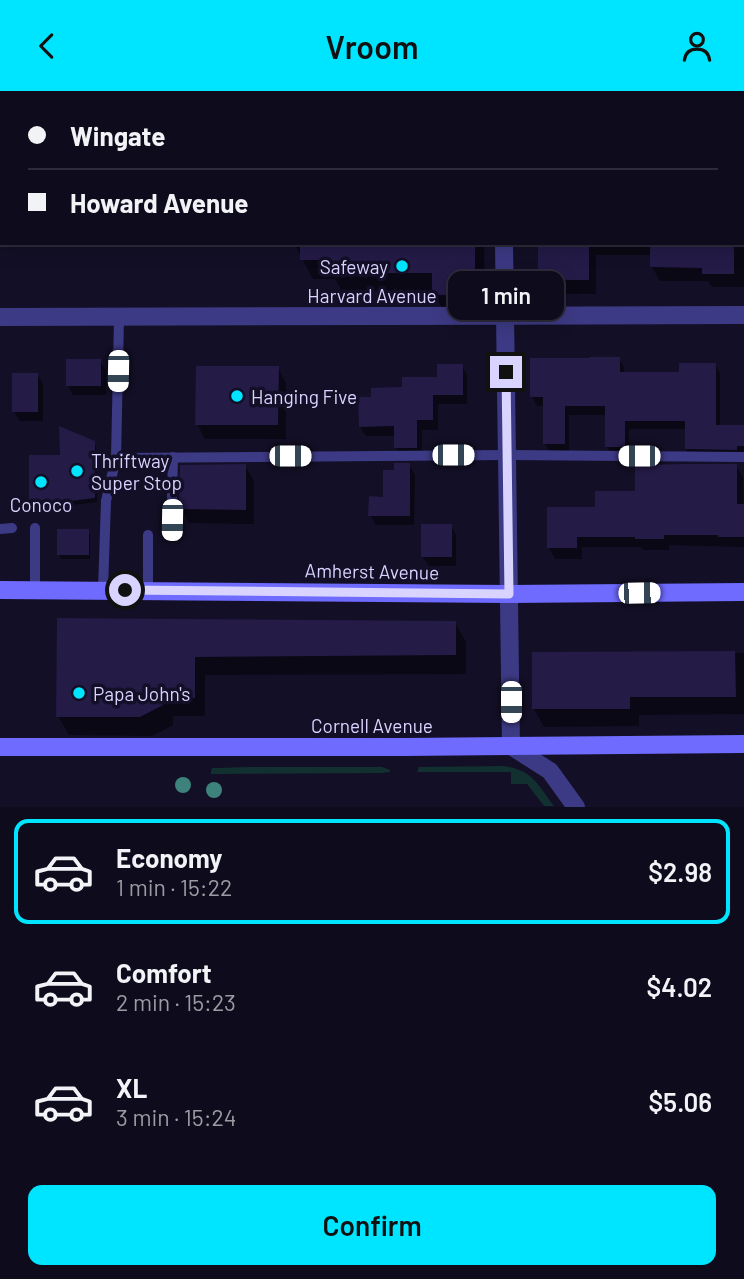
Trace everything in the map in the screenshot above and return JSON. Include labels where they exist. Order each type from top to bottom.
[{"type":"street","points":[[504,245],[512,746],[550,771],[576,807]]},
{"type":"street","name":"Harvard Avenue","points":[[0,317],[744,315]]},
{"type":"street","name":"Amherst Avenue","points":[[0,590],[509,594],[744,592]]},
{"type":"street","name":"Cornell Avenue","points":[[0,747],[744,744]]},
{"type":"lane","points":[[103,590],[106,501],[116,458],[119,318]]},
{"type":"lane","points":[[116,458],[507,455],[744,457]]},
{"type":"lane","points":[[172,535],[173,457]]},
{"type":"lane","points":[[0,529],[12,529]]},
{"type":"lane","points":[[35,529],[35,590]]},
{"type":"lane","points":[[148,535],[148,591]]},
{"type":"green space","points":[[504,766],[528,775],[554,806],[544,806],[527,784],[511,784],[511,772],[417,772],[419,767]]},
{"type":"green space","points":[[382,767],[390,772],[211,774],[212,768]]},
{"type":"building","name":"Safeway","points":[[300,245],[475,245],[475,295],[432,295],[432,273],[329,273],[329,260],[300,260]]},
{"type":"building","points":[[538,245],[589,245],[589,280],[538,280]]},
{"type":"building","points":[[650,245],[734,245],[734,274],[702,274],[702,268],[650,267]]},
{"type":"building","points":[[620,357],[620,372],[679,372],[679,363],[716,363],[716,425],[744,425],[744,446],[737,446],[737,450],[685,449],[685,421],[625,421],[625,447],[605,447],[605,406],[565,406],[565,444],[543,444],[543,397],[530,397],[530,358]]},
{"type":"building","points":[[66,359],[101,359],[101,386],[66,386]]},
{"type":"building","points":[[437,364],[463,364],[463,395],[433,395],[433,420],[417,420],[417,448],[394,448],[394,426],[359,427],[358,397],[371,397],[371,388],[402,387],[402,377],[437,377]]},
{"type":"building","name":"Hanging Five","points":[[196,366],[279,366],[278,425],[195,425]]},
{"type":"building","points":[[12,373],[38,373],[38,412],[12,412]]},
{"type":"building","points":[[59,426],[95,441],[95,498],[29,506],[29,455],[60,455]]},
{"type":"building","points":[[394,463],[410,463],[410,516],[368,516],[369,496],[383,497],[383,470],[394,470]]},
{"type":"building","points":[[246,464],[246,510],[179,509],[180,465]]},
{"type":"building","points":[[737,464],[737,504],[744,504],[744,537],[577,537],[577,548],[547,548],[547,507],[595,507],[595,491],[635,491],[635,465]]},
{"type":"building","points":[[421,524],[452,524],[452,557],[421,557]]},
{"type":"building","name":"Conoco","points":[[57,529],[89,529],[89,555],[57,555]]},
{"type":"building","points":[[57,618],[456,621],[456,655],[195,657],[195,698],[163,698],[163,705],[140,717],[56,717]]},
{"type":"building","points":[[735,651],[736,697],[630,697],[630,709],[532,709],[532,652]]},
{"type":"place","name":"Safeway","points":[[402,266]]},
{"type":"place","name":"Hanging Five","points":[[237,396]]},
{"type":"place","name":"Thriftway Super Stop","points":[[77,471]]},
{"type":"place","name":"Conoco","points":[[41,482]]},
{"type":"place","name":"Papa John's","points":[[79,693]]},
{"type":"route","points":[[125,590],[509,594],[506,372]]}]
